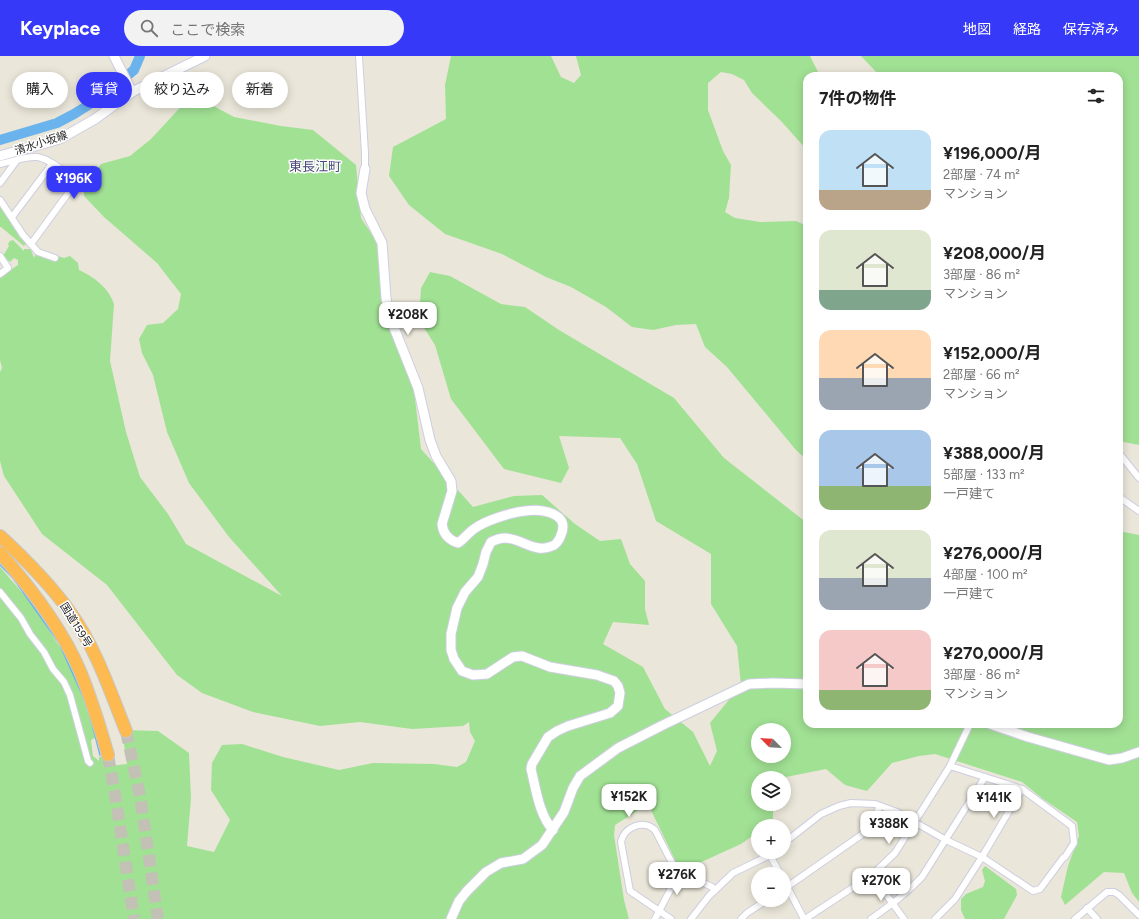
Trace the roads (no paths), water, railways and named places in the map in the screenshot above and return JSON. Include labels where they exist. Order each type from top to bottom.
[{"type":"highway","name":"国道159号","points":[[0,536],[34,568],[71,613],[89,644],[105,678],[126,732]]},
{"type":"highway","name":"国道159号","points":[[0,553],[34,594],[51,619],[79,670],[94,709],[108,755]]},
{"type":"street","name":"清水小坂線","points":[[132,88],[205,56]]},
{"type":"street","points":[[359,56],[366,153],[361,192],[366,209],[382,243],[386,298],[389,315],[418,388],[430,440],[436,456],[451,481],[452,492],[442,524],[442,529],[451,541],[458,543],[474,528],[505,514],[525,511],[547,511],[559,517],[562,521],[563,528],[561,536],[554,546],[539,548],[505,538],[491,542],[478,576],[465,592],[457,608],[451,634],[451,650],[454,659],[462,671],[473,675],[480,675],[487,674],[514,657],[522,656],[550,667],[597,675],[614,681],[618,686],[620,693],[618,706],[610,713],[557,731],[548,737],[532,764],[531,769],[546,823],[553,830]]},
{"type":"street","points":[[116,59],[122,72]]},
{"type":"street","name":"清水小坂線","points":[[0,156],[60,139],[95,119],[107,108]]},
{"type":"street","points":[[0,164],[37,157],[52,164],[77,181],[31,244]]},
{"type":"street","points":[[0,183],[18,160]]},
{"type":"street","points":[[12,217],[52,164]]},
{"type":"street","points":[[0,200],[23,235],[38,252],[55,258]]},
{"type":"street","points":[[0,256],[8,268],[0,274]]},
{"type":"street","points":[[1123,458],[1139,478]]},
{"type":"street","points":[[1123,500],[1139,511]]},
{"type":"street","points":[[0,592],[21,618],[30,634],[42,648],[53,669],[64,682],[70,695],[90,763]]},
{"type":"street","points":[[451,919],[459,902],[467,891],[486,872],[501,862],[523,859],[542,845],[564,812],[573,788],[580,776],[618,748],[749,684],[803,684]]},
{"type":"street","points":[[791,896],[804,919],[872,874],[895,853],[950,766],[968,728]]},
{"type":"street","points":[[1002,728],[1109,760],[1122,758],[1139,752]]},
{"type":"street","points":[[791,838],[821,814],[839,806],[851,803],[875,804],[897,812],[946,840],[982,857],[1033,891],[1040,889],[1074,843],[1072,826],[1022,789],[950,766]]},
{"type":"street","points":[[871,919],[909,891],[922,877],[985,777]]},
{"type":"street","points":[[935,919],[955,899],[982,857],[1022,789]]},
{"type":"street","points":[[791,881],[867,831],[880,806]]},
{"type":"street","points":[[671,919],[630,891],[621,842],[622,837],[636,825],[641,824],[650,826],[654,830],[679,873],[683,873],[712,887],[715,890]]},
{"type":"street","points":[[691,919],[709,896],[733,873],[760,859]]},
{"type":"street","points":[[655,919],[679,873]]},
{"type":"street","points":[[872,874],[904,919]]},
{"type":"street","points":[[1075,919],[1107,892],[1114,892],[1139,915]]},
{"type":"street","points":[[742,919],[747,913],[756,907]]},
{"type":"street","points":[[1087,908],[1097,919]]},
{"type":"waterway","points":[[0,140],[57,123],[74,114],[98,99],[134,70],[140,56]]},
{"type":"waterway","points":[[0,565],[13,578],[59,643],[85,701]]},
{"type":"waterway","points":[[91,720],[100,755]]},
{"type":"tunnel","points":[[126,731],[140,796],[158,919]]},
{"type":"tunnel","points":[[108,755],[134,919]]},
{"type":"district","name":"東長江町","points":[[315,166]]}]
